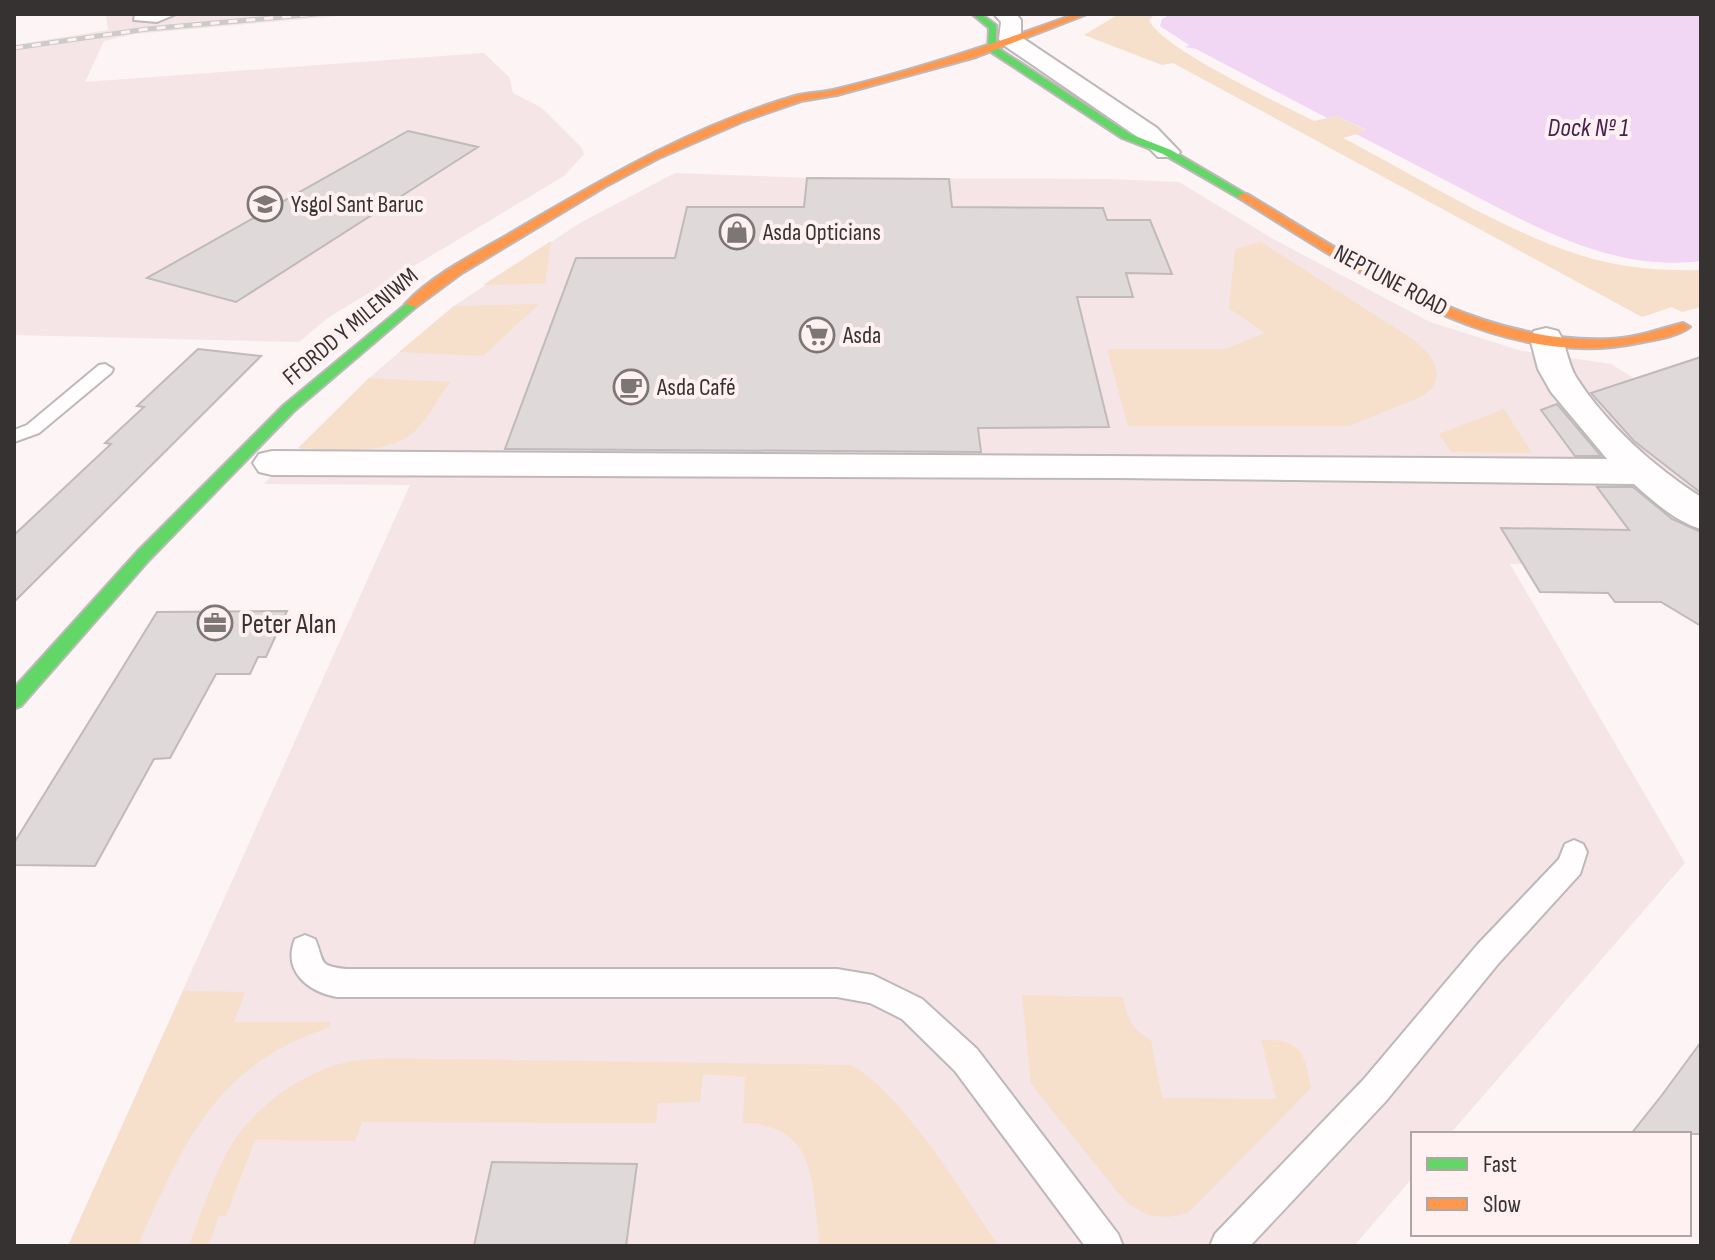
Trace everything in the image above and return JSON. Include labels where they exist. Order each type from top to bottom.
[{"type":"street","name":"FFORDD Y MILENIWM","points":[[14,701],[83,620],[289,408],[411,304],[520,231],[655,156],[740,119],[799,98],[834,93],[999,26],[1083,14]]},
{"type":"street","name":"NEPTUNE ROAD","points":[[999,26],[1148,133],[1167,152],[1421,300],[1517,334],[1581,342],[1636,340],[1691,324]]},
{"type":"street","name":"FFORDD Y MILENIWM","points":[[799,98],[822,84],[949,42]]},
{"type":"street","points":[[1546,338],[1556,373],[1599,429],[1677,501],[1701,515]]},
{"type":"street","points":[[272,463],[1118,466],[1646,472]]},
{"type":"lane","points":[[140,14],[138,18],[148,20],[171,14]]},
{"type":"lane","points":[[14,436],[33,429],[105,369]]},
{"type":"lane","points":[[1227,1246],[1375,1090],[1488,954],[1571,865],[1574,852]]},
{"type":"lane","points":[[305,949],[305,964],[314,974],[324,981],[346,983],[837,983],[873,989],[912,1009],[966,1060],[1106,1246]]},
{"type":"shaded area","name":"Ysgol Sant Baruc","points":[[106,14],[362,14],[135,34],[104,41],[85,82],[484,53],[509,77],[513,93],[542,108],[581,147],[584,154],[564,176],[329,317],[299,342],[14,335],[14,45],[108,30]]},
{"type":"shaded area","points":[[1119,14],[1155,14],[1149,20],[1158,31],[1197,60],[1314,121],[1337,116],[1367,131],[1343,138],[1520,232],[1610,263],[1655,269],[1701,270],[1701,307],[1682,312],[1672,307],[1642,317],[1173,63],[1162,65],[1084,35]]},
{"type":"shaded area","points":[[675,173],[807,178],[1179,182],[1275,240],[1430,322],[1522,351],[1611,364],[1701,419],[1701,594],[1650,565],[1510,564],[1685,863],[1452,1132],[1411,1132],[1411,1179],[1354,1246],[68,1246],[410,485],[264,484],[369,378],[454,306],[580,223]]},
{"type":"shaded area","points":[[551,241],[545,284],[483,285]]},
{"type":"shaded area","points":[[1261,242],[1414,340],[1435,364],[1437,376],[1433,387],[1423,396],[1349,426],[1128,426],[1107,349],[1225,349],[1265,333],[1229,308],[1235,249]]},
{"type":"shaded area","points":[[539,304],[483,356],[399,352],[454,306]]},
{"type":"shaded area","points":[[369,378],[451,382],[427,417],[406,438],[361,450],[298,448]]},
{"type":"shaded area","points":[[1504,409],[1532,453],[1451,452],[1439,434]]},
{"type":"shaded area","points":[[183,991],[245,992],[234,1022],[331,1022],[328,1028],[289,1044],[257,1063],[230,1086],[187,1143],[138,1246],[68,1246]]},
{"type":"shaded area","points":[[1022,995],[1123,997],[1131,1022],[1151,1040],[1162,1098],[1276,1099],[1261,1040],[1284,1042],[1298,1050],[1306,1065],[1311,1088],[1188,1213],[1168,1217],[1148,1215],[1119,1194],[1031,1084]]},
{"type":"shaded area","points":[[392,1058],[851,1065],[871,1079],[911,1121],[999,1246],[820,1246],[812,1182],[799,1147],[786,1135],[768,1126],[743,1123],[745,1077],[703,1074],[700,1102],[658,1103],[656,1123],[362,1122],[355,1141],[255,1140],[226,1216],[219,1216],[208,1246],[189,1246],[212,1184],[243,1128],[266,1105],[292,1086],[337,1065]]},
{"type":"water","name":"Dock Nº 1","points":[[1171,14],[1701,14],[1701,261],[1642,261],[1614,255],[1534,225],[1356,134],[1366,130],[1337,116],[1327,118],[1196,49],[1185,47],[1189,45],[1160,26],[1162,19]]},
{"type":"building","points":[[408,131],[478,147],[236,302],[147,278]]},
{"type":"building","name":"Asda","points":[[807,178],[949,179],[952,207],[1103,208],[1107,220],[1150,220],[1172,274],[1126,273],[1133,297],[1077,297],[1109,427],[978,428],[981,452],[505,449],[576,258],[675,258],[687,207],[804,207]]},
{"type":"building","points":[[198,349],[261,356],[14,602],[14,535],[111,444],[105,443],[144,407],[137,406]]},
{"type":"building","points":[[1701,357],[1701,493],[1634,441],[1591,393]]},
{"type":"building","points":[[1557,404],[1601,456],[1575,456],[1541,410]]},
{"type":"building","points":[[1597,487],[1633,487],[1672,519],[1701,532],[1701,626],[1661,602],[1615,602],[1608,593],[1540,592],[1501,528],[1629,530]]},
{"type":"building","points":[[287,611],[266,657],[258,657],[250,674],[216,674],[170,758],[154,759],[95,866],[14,865],[14,843],[157,612]]},
{"type":"building","points":[[1701,1042],[1701,1134],[1633,1132]]},
{"type":"building","points":[[492,1162],[637,1164],[626,1246],[474,1246]]},
{"type":"railway","points":[[14,48],[147,29],[317,14]]},
{"type":"traffic: fast","points":[[976,14],[993,27],[991,48],[1126,136],[1167,152],[1243,196]]},
{"type":"traffic: fast","points":[[14,701],[143,556],[289,408],[411,304]]},
{"type":"traffic: slow","points":[[411,304],[458,270],[602,184],[655,156],[740,119],[799,98],[834,93],[973,55],[1083,14]]},
{"type":"traffic: slow","points":[[1243,196],[1418,298],[1465,319],[1513,334],[1562,343],[1612,343],[1683,327]]},
{"type":"place","name":"Ysgol Sant Baruc","points":[[265,204]]},
{"type":"place","name":"Asda Opticians","points":[[737,232]]},
{"type":"place","name":"Asda","points":[[817,335]]},
{"type":"place","name":"Asda Café","points":[[631,387]]},
{"type":"place","name":"Peter Alan","points":[[215,623]]}]
